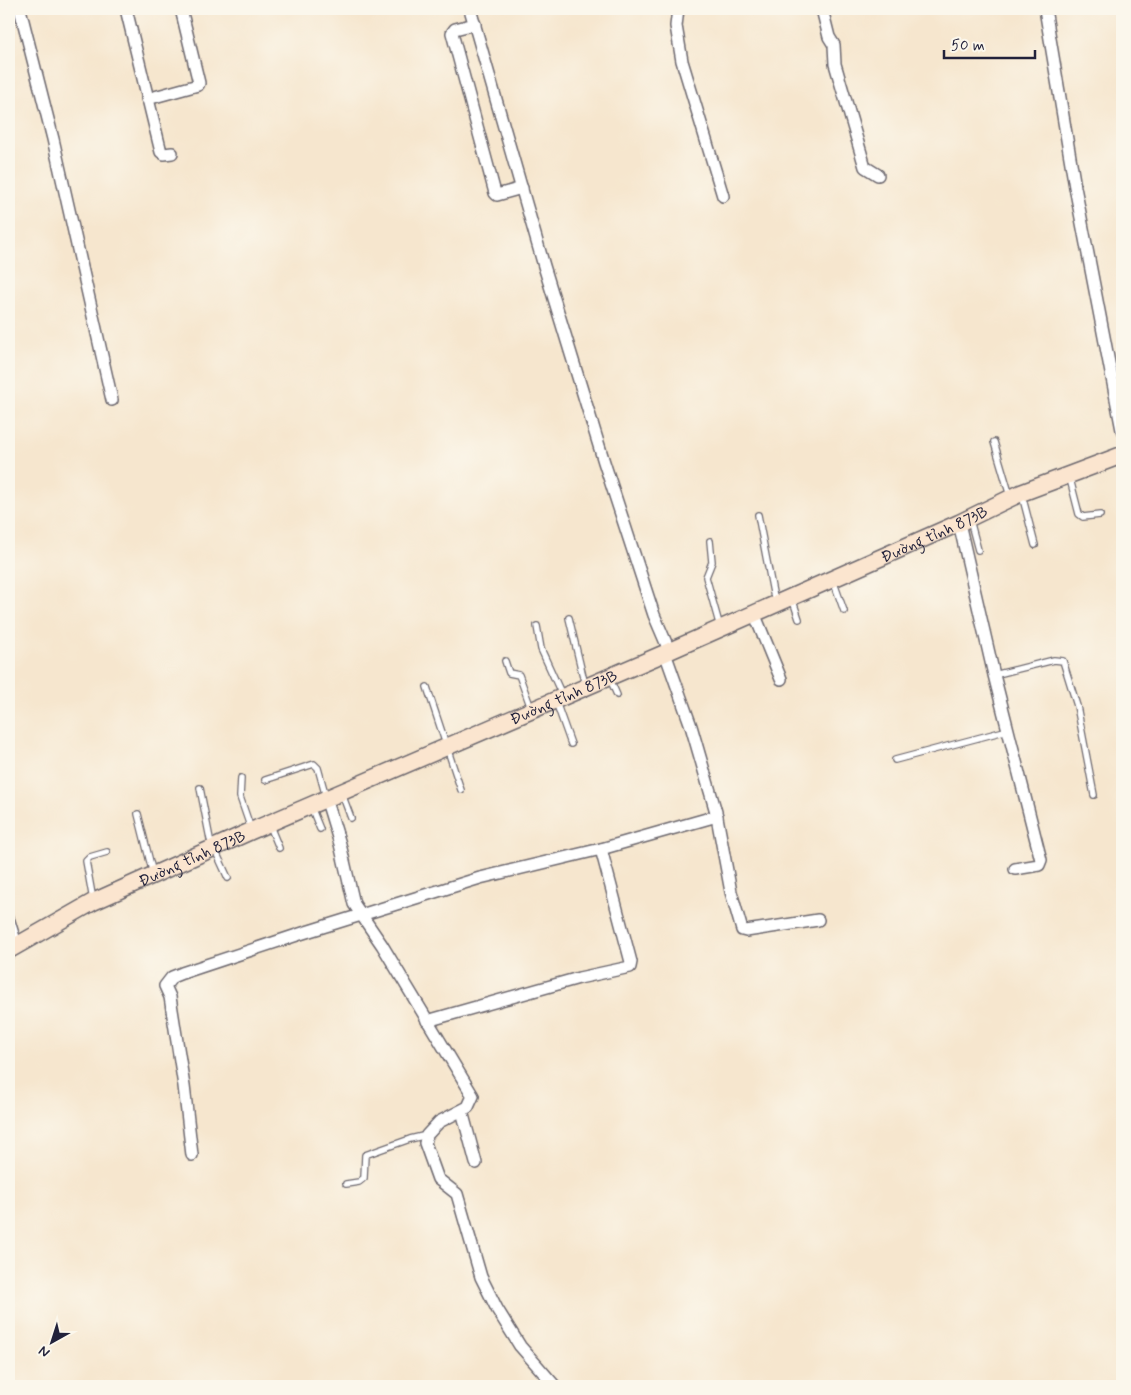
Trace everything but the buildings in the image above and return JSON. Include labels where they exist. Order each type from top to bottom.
[{"type":"main road","name":"Đường tỉnh 873B","points":[[13,947],[93,902],[214,848],[586,687],[964,520],[1016,495],[1069,473],[1122,455]]},
{"type":"street","points":[[20,9],[53,139],[112,400]]},
{"type":"street","points":[[126,9],[161,152],[164,154],[172,153]]},
{"type":"street","points":[[147,99],[198,86],[199,83],[181,9]]},
{"type":"street","points":[[470,9],[604,462],[691,726],[717,816],[731,892],[742,930],[746,931],[818,920]]},
{"type":"street","points":[[678,9],[676,26],[682,61],[724,196]]},
{"type":"street","points":[[822,9],[829,37],[834,46],[835,64],[864,167],[878,175]]},
{"type":"street","points":[[1044,9],[1075,187],[1122,430]]},
{"type":"street","points":[[475,24],[455,30],[452,34],[495,193],[498,195],[522,188]]},
{"type":"street","points":[[964,520],[994,675],[1041,860],[1039,864],[1015,869]]},
{"type":"street","points":[[754,612],[781,679]]},
{"type":"street","points":[[334,795],[340,844],[350,894],[360,916],[382,945],[473,1096],[468,1107],[462,1112],[439,1122],[427,1135],[426,1143],[438,1179],[457,1194],[481,1277],[497,1309],[520,1346],[554,1386]]},
{"type":"street","points":[[192,1155],[184,1086],[170,997],[165,984],[172,977],[480,878],[601,849],[717,816]]},
{"type":"street","points":[[427,1021],[579,978],[630,967],[631,962],[601,849]]},
{"type":"street","points":[[9,921],[13,947]]},
{"type":"street","points":[[462,1112],[476,1163]]},
{"type":"lane","points":[[994,442],[1035,545]]},
{"type":"lane","points":[[1069,473],[1079,514],[1083,518],[1100,515]]},
{"type":"lane","points":[[758,515],[775,603]]},
{"type":"lane","points":[[964,520],[978,550]]},
{"type":"lane","points":[[710,541],[712,562],[706,577],[720,628]]},
{"type":"lane","points":[[833,578],[844,611]]},
{"type":"lane","points":[[791,596],[799,619]]},
{"type":"lane","points":[[569,618],[586,687]]},
{"type":"lane","points":[[537,626],[541,648],[559,698],[571,744]]},
{"type":"lane","points":[[994,675],[1054,660],[1063,661],[1077,706],[1094,795]]},
{"type":"lane","points":[[505,661],[509,673],[519,674],[532,710]]},
{"type":"lane","points":[[609,676],[617,695]]},
{"type":"lane","points":[[427,687],[445,747],[461,790]]},
{"type":"lane","points":[[895,760],[1008,730]]},
{"type":"lane","points":[[265,780],[314,764],[351,818]]},
{"type":"lane","points":[[241,778],[240,797],[251,832]]},
{"type":"lane","points":[[200,788],[214,848],[228,878]]},
{"type":"lane","points":[[311,805],[320,829]]},
{"type":"lane","points":[[138,814],[153,876]]},
{"type":"lane","points":[[269,824],[279,848]]},
{"type":"lane","points":[[93,902],[86,861],[90,857],[107,852]]},
{"type":"lane","points":[[346,1184],[359,1182],[364,1178],[365,1155],[410,1138],[427,1135]]}]
